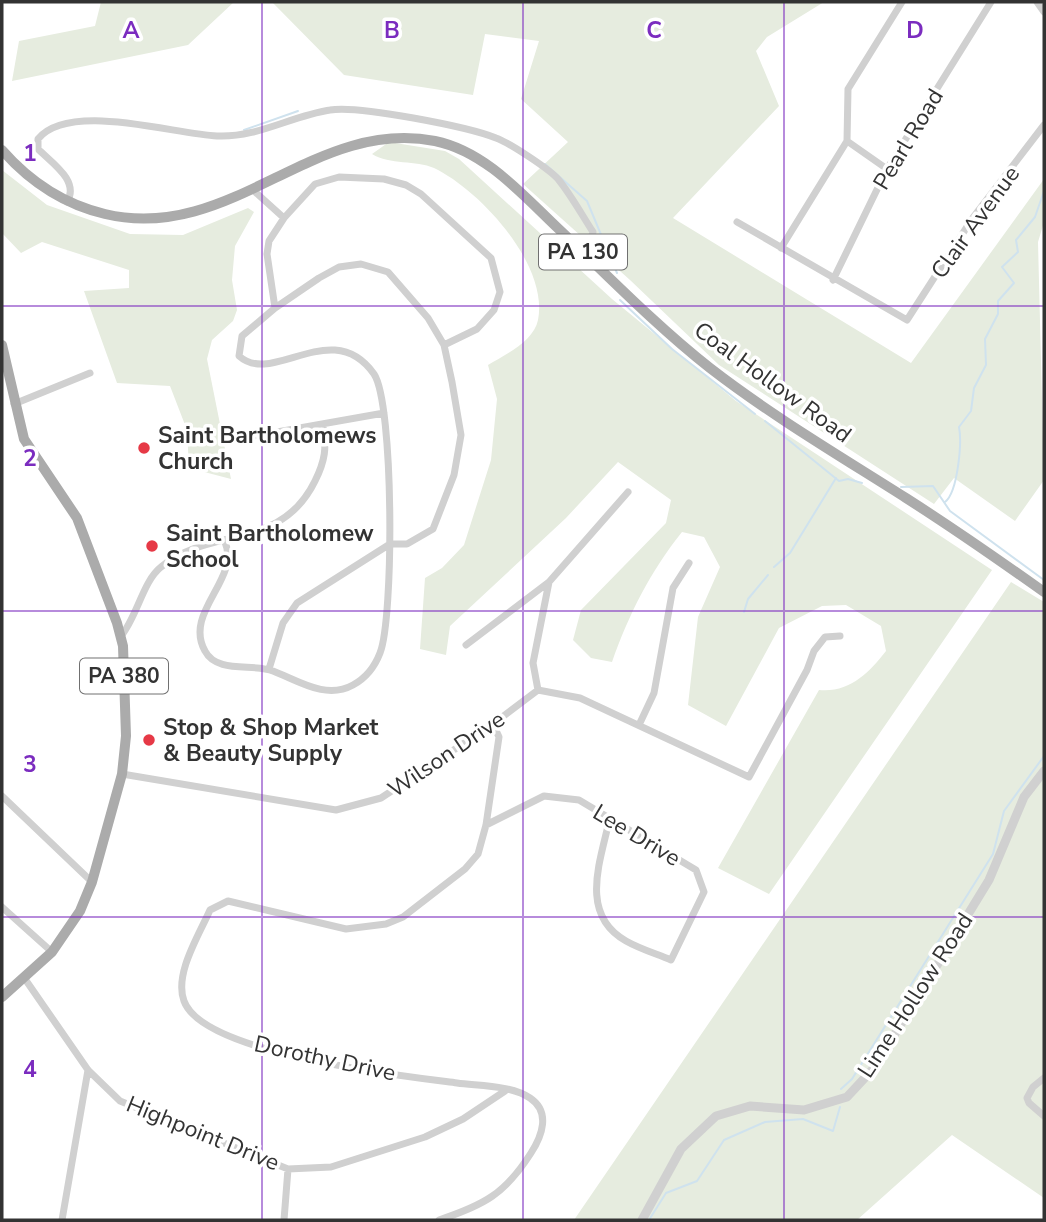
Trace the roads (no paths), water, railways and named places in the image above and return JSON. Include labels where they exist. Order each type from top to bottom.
[{"type":"main road","name":"Coal Hollow Road","points":[[67,202],[110,215],[163,219],[203,211],[355,143],[387,137],[440,142],[470,154],[493,170],[683,345],[735,387],[953,528],[1044,592]]},
{"type":"main road","name":"PA 130","points":[[2,150],[33,180],[67,202]]},
{"type":"main road","name":"PA 380","points":[[2,345],[13,404],[30,451],[77,518],[121,636],[126,736],[122,774],[92,882],[79,912],[52,952],[2,997]]},
{"type":"street","points":[[781,248],[847,141],[848,89],[902,2]]},
{"type":"street","name":"Pearl Road","points":[[833,280],[887,169],[991,2]]},
{"type":"street","points":[[1037,2],[1044,12]]},
{"type":"street","points":[[67,202],[72,194],[71,184],[38,149],[38,139],[46,129],[61,123],[118,122],[217,136],[237,135],[334,109],[380,113],[499,139],[556,178],[593,232],[586,255]]},
{"type":"street","name":"Clair Avenue","points":[[833,280],[907,320],[972,219],[1044,125]]},
{"type":"street","points":[[847,141],[887,169]]},
{"type":"street","points":[[275,308],[267,254],[269,240],[284,218],[315,184],[339,177],[384,179],[406,185],[428,200],[491,258],[500,292],[494,310],[477,329],[444,345]]},
{"type":"street","points":[[253,190],[284,218]]},
{"type":"street","points":[[737,222],[833,280]]},
{"type":"street","points":[[225,542],[230,553],[229,563],[206,608],[200,634],[205,652],[220,664],[269,669],[321,691],[343,690],[370,672],[380,653],[385,634],[390,544],[384,413],[375,376],[364,363],[348,355],[316,349],[258,366],[246,363],[239,356],[242,336],[275,308],[339,267],[361,264],[388,272],[428,318],[444,345],[461,435],[454,475],[433,529],[408,544],[390,544],[297,603],[283,623],[269,669]]},
{"type":"street","points":[[13,404],[90,373]]},
{"type":"street","points":[[248,437],[384,413]]},
{"type":"street","points":[[121,636],[133,621],[159,568],[180,555],[285,520],[300,507],[325,460],[323,425]]},
{"type":"street","points":[[466,645],[549,582],[628,492]]},
{"type":"street","points":[[639,726],[654,693],[673,587],[689,563]]},
{"type":"street","points":[[549,582],[533,663],[538,690],[580,698],[749,777],[807,670],[814,651],[825,637],[840,636]]},
{"type":"street","name":"Wilson Drive","points":[[122,774],[336,810],[381,797],[493,724],[538,690]]},
{"type":"street","name":"Dorothy Drive","points":[[439,1220],[474,1208],[504,1189],[542,1136],[543,1115],[532,1099],[505,1090],[357,1069],[276,1053],[202,1025],[184,1001],[183,975],[210,910],[219,904],[228,901],[346,929],[386,924],[403,917],[465,869],[478,854],[486,825],[499,737],[493,724]]},
{"type":"street","name":"Lime Hollow Road","points":[[642,1220],[681,1149],[716,1116],[750,1106],[804,1110],[847,1097],[874,1068],[989,880],[1024,797],[1044,771]]},
{"type":"street","points":[[2,796],[92,882]]},
{"type":"street","name":"Lee Drive","points":[[486,825],[544,796],[579,800],[610,817],[696,870],[704,892],[671,960],[626,941],[610,929],[599,909],[594,896],[610,817]]},
{"type":"street","points":[[2,907],[52,952]]},
{"type":"street","name":"Highpoint Drive","points":[[25,979],[88,1070],[120,1101],[288,1169],[331,1167],[425,1137],[463,1119],[505,1090]]},
{"type":"street","points":[[62,1220],[88,1070]]},
{"type":"street","points":[[1044,1078],[1033,1087],[1027,1098],[1029,1104],[1044,1116]]},
{"type":"street","points":[[284,1220],[288,1169]]},
{"type":"waterway","points":[[244,130],[298,111]]},
{"type":"waterway","points":[[545,164],[587,201],[617,273]]},
{"type":"waterway","points":[[945,502],[956,478],[959,427],[971,411],[974,388],[986,365],[985,339],[998,314],[998,301],[1014,283],[1002,267],[1018,252],[1016,240],[1035,217],[1044,191]]},
{"type":"waterway","points":[[620,300],[672,349],[755,414]]},
{"type":"waterway","points":[[765,421],[839,481],[848,479],[862,483]]},
{"type":"waterway","points":[[774,567],[790,553],[836,478]]},
{"type":"waterway","points":[[901,487],[933,486],[950,511],[1044,580]]},
{"type":"waterway","points":[[744,612],[748,599],[768,575]]},
{"type":"waterway","points":[[841,1089],[852,1079],[993,854],[1004,811],[1044,756]]},
{"type":"waterway","points":[[649,1220],[666,1193],[697,1181],[724,1140],[765,1122],[803,1119],[833,1131],[840,1107]]},
{"type":"place","name":"Saint Bartholomews Church","points":[[144,448]]},
{"type":"place","name":"Saint Bartholomew School","points":[[152,546]]},
{"type":"place","name":"Stop & Shop Market & Beauty Supply","points":[[149,740]]}]
